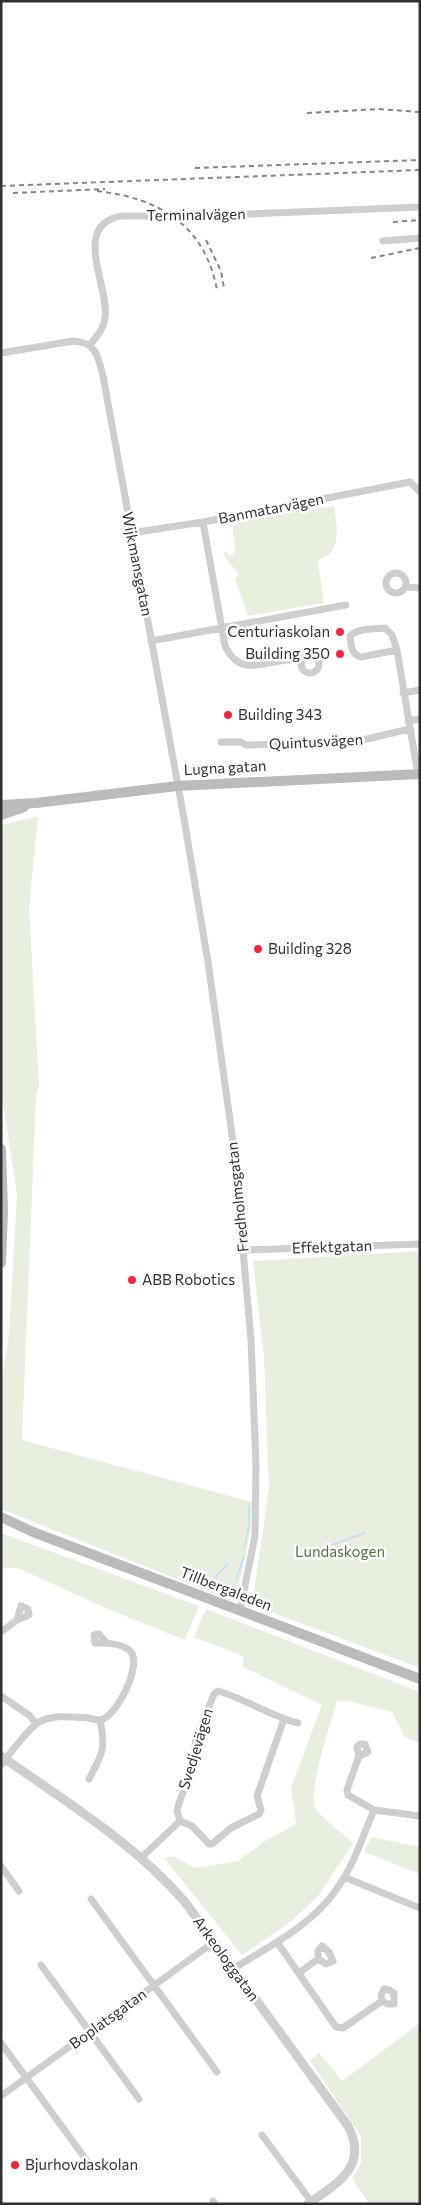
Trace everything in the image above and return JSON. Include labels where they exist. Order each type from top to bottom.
[{"type":"main road","name":"Lugna gatan","points":[[1,804],[36,803],[177,786],[419,775]]},
{"type":"main road","name":"Lugna gatan","points":[[1,815],[36,803]]},
{"type":"main road","points":[[1,1149],[3,1211],[1,1263]]},
{"type":"main road","name":"Tillbergaleden","points":[[1,1517],[22,1528],[420,1679]]},
{"type":"main road","name":"Tillbergaleden","points":[[1,1524],[22,1528]]},
{"type":"street","name":"Terminalvägen","points":[[90,345],[104,325],[106,312],[95,245],[100,227],[110,219],[122,216],[198,216],[420,207]]},
{"type":"street","points":[[383,241],[420,238]]},
{"type":"street","points":[[1,353],[73,341],[82,341],[90,345]]},
{"type":"street","name":"Wijkmansgatan","points":[[90,345],[95,351],[103,376],[177,786]]},
{"type":"street","name":"Banmatarvägen","points":[[131,534],[420,480]]},
{"type":"street","points":[[411,483],[420,492]]},
{"type":"street","points":[[203,522],[225,646],[229,654],[240,664],[250,666],[292,658],[302,660]]},
{"type":"street","points":[[405,587],[420,588]]},
{"type":"street","points":[[151,641],[346,605]]},
{"type":"street","points":[[397,650],[361,657],[357,656],[353,652],[350,636],[353,633],[368,629],[385,628],[392,635],[397,650],[419,775]]},
{"type":"street","points":[[404,693],[420,690]]},
{"type":"street","name":"Quintusvägen","points":[[222,742],[241,742],[246,745],[349,742],[362,740],[409,725],[420,719]]},
{"type":"street","name":"Fredholmsgatan","points":[[177,786],[216,1016],[234,1149],[253,1368],[257,1507],[252,1556],[240,1610]]},
{"type":"street","name":"Effektgatan","points":[[243,1250],[420,1244]]},
{"type":"street","points":[[1,1632],[17,1620]]},
{"type":"street","points":[[3,1760],[36,1723],[53,1717],[100,1720],[119,1705],[134,1666],[134,1657],[131,1652],[105,1642]]},
{"type":"street","name":"Svedjevägen","points":[[180,1821],[177,1811],[192,1769],[196,1739],[214,1694],[218,1691],[224,1693],[250,1702],[284,1720],[298,1723]]},
{"type":"street","points":[[1,1696],[29,1715],[36,1723]]},
{"type":"street","points":[[90,1779],[103,1752],[103,1735],[100,1720]]},
{"type":"street","points":[[142,1857],[180,1821],[192,1826],[209,1844],[212,1844],[231,1828],[259,1814],[261,1810],[257,1796],[284,1720]]},
{"type":"street","points":[[359,1756],[347,1790],[348,1795],[374,1810],[420,1816]]},
{"type":"street","name":"Arkeologgatan","points":[[3,1760],[142,1857],[185,1902],[352,2135],[355,2148],[354,2160],[349,2171],[336,2184],[310,2203]]},
{"type":"street","points":[[233,1969],[277,1942],[320,1910],[344,1877],[374,1810]]},
{"type":"street","points":[[2,1869],[19,1891]]},
{"type":"street","points":[[344,1877],[420,1908]]},
{"type":"street","points":[[91,1899],[216,2072]]},
{"type":"street","name":"Boplatsgatan","points":[[1,2096],[214,1942]]},
{"type":"street","points":[[277,1942],[336,2027],[343,2028],[382,2001]]},
{"type":"street","points":[[299,1973],[318,1959]]},
{"type":"street","points":[[41,1965],[139,2099]]},
{"type":"street","points":[[1,2043],[90,2165]]},
{"type":"street","points":[[262,2135],[310,2203]]},
{"type":"green space","points":[[334,506],[337,529],[336,541],[332,551],[318,561],[324,603],[248,616],[235,580],[239,574],[223,552],[226,551],[229,555],[233,555],[235,551],[233,526],[243,520]]},
{"type":"green space","points":[[38,816],[29,909],[39,1085],[36,1096],[22,1440],[252,1502],[249,1540],[234,1602],[1,1509],[1,1384],[9,1335],[17,1194],[1,1090],[1,825]]},
{"type":"green space","name":"Lundaskogen","points":[[420,1251],[420,1668],[252,1605],[269,1488],[264,1358],[253,1261]]},
{"type":"green space","points":[[1,1533],[199,1606],[185,1640],[110,1610],[18,1568],[5,1568],[1,1570]]},
{"type":"green space","points":[[206,1609],[420,1692],[420,1743],[405,1737],[392,1712],[348,1701],[337,1701],[317,1774],[314,1801],[319,1813],[353,1843],[319,1895],[293,1920],[242,1955],[164,1858],[174,1856],[194,1868],[238,1861],[265,1841],[296,1824],[291,1787],[322,1705],[243,1667],[243,1656],[194,1637]]},
{"type":"green space","points":[[372,1837],[420,1847],[420,1874],[364,1852]]},
{"type":"green space","points":[[420,2023],[420,2204],[369,2204],[352,2178],[361,2163],[361,2136],[310,2061],[319,2053],[342,2081]]},
{"type":"waterway","points":[[245,1546],[249,1524],[249,1506]]},
{"type":"waterway","points":[[325,1547],[365,1533]]},
{"type":"waterway","points":[[236,1580],[244,1556]]},
{"type":"waterway","points":[[213,1587],[217,1575],[227,1565]]},
{"type":"railway","points":[[307,113],[378,109],[420,112]]},
{"type":"railway","points":[[195,168],[420,160]]},
{"type":"railway","points":[[1,186],[420,170]]},
{"type":"railway","points":[[13,193],[105,189]]},
{"type":"railway","points":[[97,191],[140,200],[159,208],[176,219],[190,232],[202,248],[211,267],[217,290]]},
{"type":"railway","points":[[393,222],[420,220]]},
{"type":"railway","points":[[206,240],[221,271],[224,288]]},
{"type":"railway","points":[[371,258],[420,248]]},
{"type":"place","name":"Centuriaskolan","points":[[340,632]]},
{"type":"place","name":"Building 350","points":[[340,654]]},
{"type":"place","name":"Building 343","points":[[228,715]]},
{"type":"place","name":"Building 328","points":[[258,949]]},
{"type":"place","name":"ABB Robotics","points":[[132,1280]]},
{"type":"place","name":"Bjurhovdaskolan","points":[[15,2165]]}]
